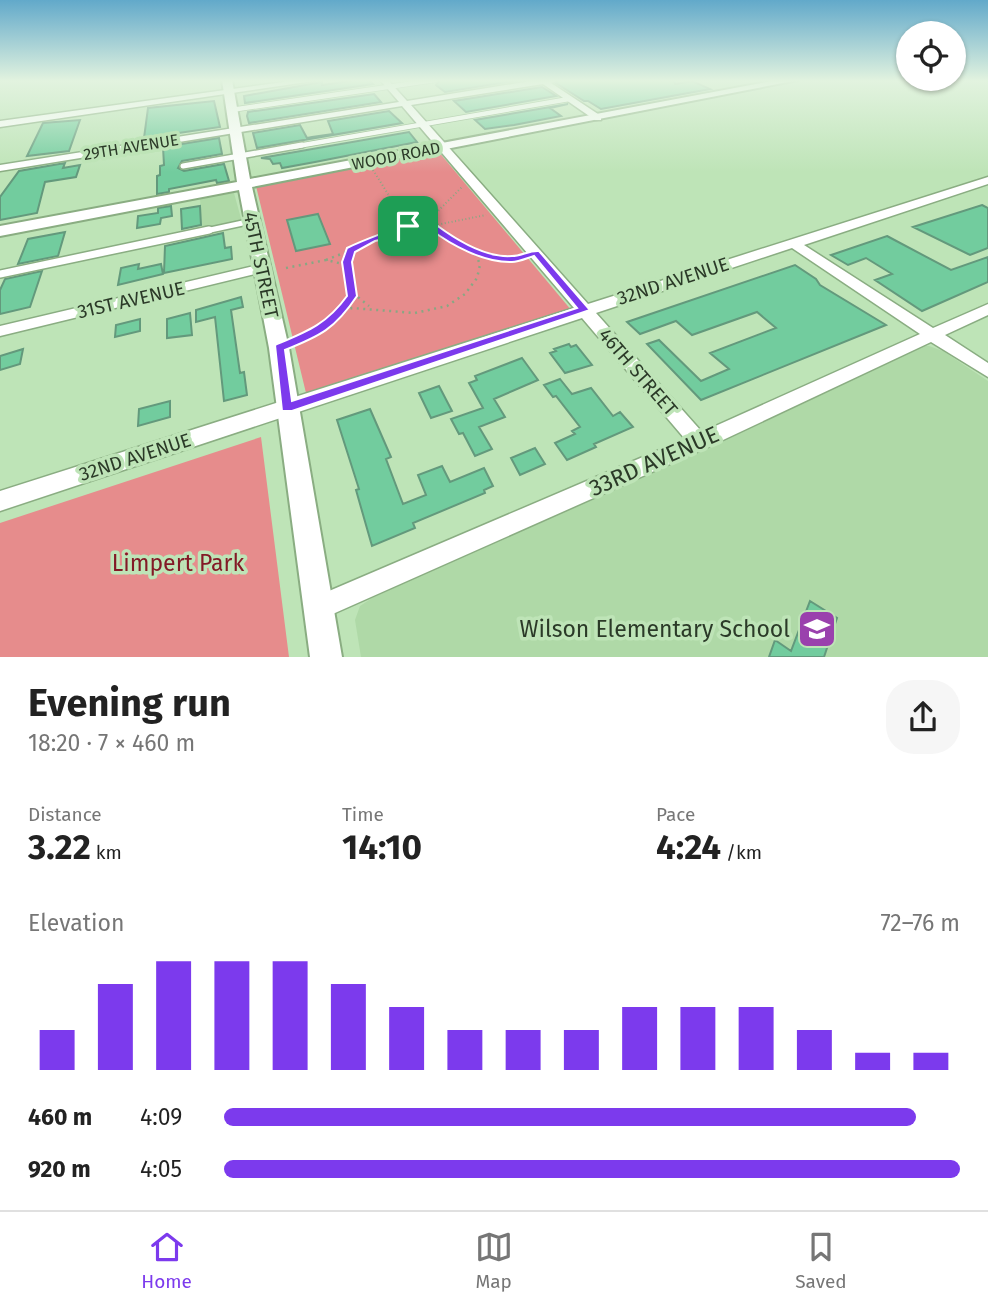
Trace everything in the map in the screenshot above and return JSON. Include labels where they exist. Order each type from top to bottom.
[{"type":"street","points":[[0,124],[80,111]]},
{"type":"street","name":"45TH STREET","points":[[232,111],[244,185],[279,348],[326,657]]},
{"type":"street","name":"29TH AVENUE","points":[[0,168],[364,111]]},
{"type":"street","name":"46TH STREET","points":[[412,111],[699,442]]},
{"type":"street","points":[[587,111],[598,118]]},
{"type":"street","name":"WOOD ROAD","points":[[0,232],[635,111]]},
{"type":"street","name":"32ND AVENUE","points":[[0,501],[790,242],[988,180]]},
{"type":"street","points":[[790,242],[988,371]]},
{"type":"street","name":"31ST AVENUE","points":[[0,331],[262,268]]},
{"type":"street","name":"33RD AVENUE","points":[[317,608],[699,442],[988,309]]},
{"type":"lane","points":[[183,166],[501,111]]},
{"type":"lane","points":[[0,274],[252,222]]},
{"type":"path","points":[[367,162],[408,226],[421,229],[491,214]]},
{"type":"path","points":[[421,229],[465,184]]},
{"type":"path","points":[[286,268],[326,260],[372,239],[398,233],[408,226]]},
{"type":"path","points":[[431,226],[444,236],[475,251],[513,259],[536,253]]},
{"type":"path","points":[[279,348],[318,332],[342,311],[352,292],[347,265],[351,250]]},
{"type":"path","points":[[342,311],[369,306],[411,313],[445,307],[463,297],[474,284],[480,271],[475,251]]},
{"type":"path","points":[[326,260],[347,265]]},
{"type":"path","points":[[352,292],[369,306]]},
{"type":"shaded area","points":[[234,193],[242,222],[202,230],[200,198]]},
{"type":"shaded area","points":[[922,346],[943,351],[988,381],[988,657],[361,657],[355,620],[360,606],[372,598]]},
{"type":"green space","points":[[438,151],[572,311],[306,393],[256,186]]},
{"type":"green space","name":"Limpert Park","points":[[261,437],[289,657],[0,657],[0,523]]},
{"type":"building","points":[[148,111],[216,111],[220,127],[144,138]]},
{"type":"building","points":[[257,111],[327,111],[249,123],[248,112]]},
{"type":"building","points":[[389,111],[402,123],[257,148],[253,133],[300,125],[307,138],[333,134],[328,121]]},
{"type":"building","points":[[529,111],[554,111],[561,116],[485,129],[475,120]]},
{"type":"building","points":[[80,120],[69,151],[27,156],[43,123]]},
{"type":"building","points":[[409,132],[417,142],[282,168],[280,163],[273,164],[270,159],[261,158]]},
{"type":"building","points":[[219,138],[222,154],[182,161],[178,168],[184,171],[224,164],[229,181],[217,183],[216,180],[157,194],[157,176],[160,175],[160,166],[164,165],[163,147]]},
{"type":"building","points":[[65,163],[63,168],[80,165],[76,177],[45,182],[37,213],[0,220],[0,197],[19,171]]},
{"type":"building","points":[[982,205],[988,208],[988,248],[970,255],[913,227]]},
{"type":"building","points":[[171,206],[172,216],[161,218],[160,224],[137,228],[138,216],[158,213],[158,208]]},
{"type":"building","points":[[200,206],[201,225],[182,229],[181,209]]},
{"type":"building","points":[[318,214],[330,244],[296,251],[287,220]]},
{"type":"building","points":[[65,232],[58,256],[18,264],[28,239]]},
{"type":"building","points":[[223,233],[225,248],[231,247],[232,259],[164,273],[165,246]]},
{"type":"building","points":[[887,236],[951,270],[988,257],[988,282],[922,311],[875,280],[892,274],[866,258],[848,265],[831,255]]},
{"type":"building","points":[[139,264],[138,269],[161,264],[163,274],[118,285],[121,268]]},
{"type":"building","points":[[795,265],[816,279],[820,285],[886,325],[701,400],[647,344],[659,340],[701,381],[729,369],[710,353],[776,328],[757,312],[692,335],[676,321],[640,334],[627,322]]},
{"type":"building","points":[[42,271],[30,307],[0,314],[0,290],[5,279]]},
{"type":"building","points":[[241,297],[243,307],[231,310],[240,373],[244,372],[247,395],[224,401],[215,317],[196,322],[196,310]]},
{"type":"building","points":[[190,313],[192,335],[167,338],[167,319]]},
{"type":"building","points":[[140,319],[140,331],[115,337],[116,325]]},
{"type":"building","points":[[569,344],[571,347],[576,345],[592,365],[565,373],[550,353]]},
{"type":"building","points":[[23,349],[20,364],[0,370],[0,356]]},
{"type":"building","points":[[522,358],[538,380],[494,399],[505,417],[479,427],[492,449],[475,456],[463,433],[459,434],[451,419],[483,408],[469,383],[477,380],[475,376]]},
{"type":"building","points":[[560,379],[572,394],[591,388],[613,416],[620,412],[633,427],[594,444],[596,447],[567,460],[555,443],[575,434],[572,431],[580,427],[544,385]]},
{"type":"building","points":[[439,386],[452,411],[431,418],[419,393]]},
{"type":"building","points":[[170,401],[170,417],[138,426],[139,409]]},
{"type":"building","points":[[370,409],[391,457],[386,459],[403,504],[426,495],[418,475],[442,466],[450,482],[484,468],[493,486],[484,490],[485,493],[413,523],[415,528],[372,546],[356,490],[359,489],[337,420]]},
{"type":"building","points":[[535,448],[545,464],[520,475],[511,458]]},
{"type":"building","name":"Wilson Elementary School","points":[[810,601],[837,618],[824,657],[769,657],[775,640],[791,651]]},
{"type":"place","name":"Wilson Elementary School","points":[[817,629]]},
{"type":"route","points":[[414,225],[421,229],[431,226],[451,240],[495,257],[513,259],[536,253],[584,310],[287,408],[279,348],[318,332],[342,311],[352,296],[347,262],[351,250],[372,239],[398,233],[408,226],[414,225]]}]
